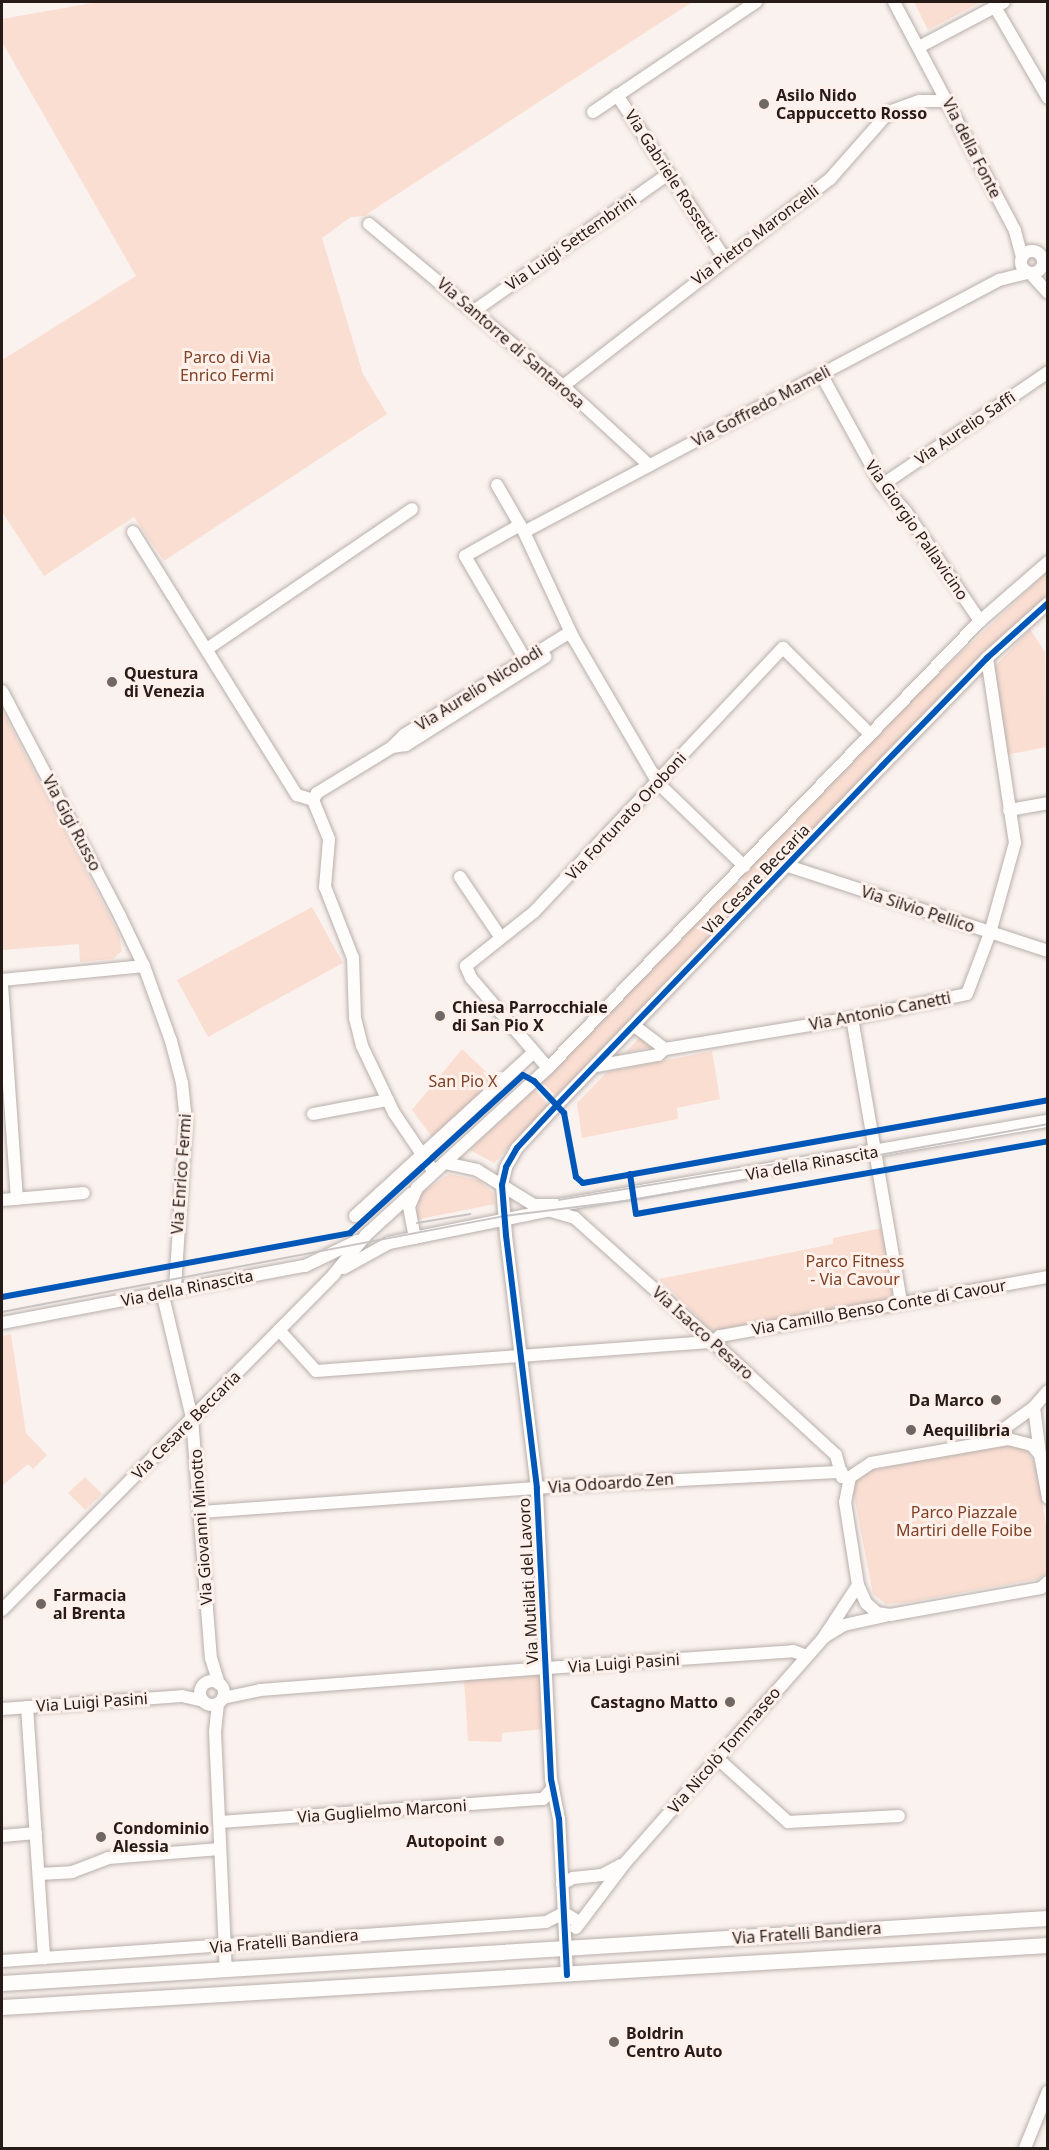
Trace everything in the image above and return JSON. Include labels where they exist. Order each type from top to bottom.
[{"type":"main road","name":"Via Fratelli Bandiera","points":[[2,1983],[226,1970],[566,1945],[1047,1918]]},
{"type":"main road","name":"Via Fratelli Bandiera","points":[[2,2007],[1047,1945]]},
{"type":"street","name":"Via Gabriele Rossetti","points":[[593,112],[756,2]]},
{"type":"street","name":"Via della Fonte","points":[[894,2],[1015,231],[1035,261],[1047,292]]},
{"type":"street","points":[[919,47],[1000,4],[1047,98]]},
{"type":"street","name":"Via Gabriele Rossetti","points":[[617,95],[724,257]]},
{"type":"street","name":"Via Pietro Maroncelli","points":[[563,386],[724,257],[830,179],[889,112],[920,100],[948,101]]},
{"type":"street","name":"Via Luigi Settembrini","points":[[474,311],[668,174]]},
{"type":"street","name":"Via Santorre di Santarosa","points":[[369,224],[563,386],[649,465]]},
{"type":"street","name":"Via Goffredo Mameli","points":[[525,659],[465,556],[649,465],[1035,261]]},
{"type":"street","name":"Via Aurelio Saffi","points":[[882,485],[1047,372]]},
{"type":"street","name":"Via Giorgio Pallavicino","points":[[821,374],[882,485],[906,512],[980,621]]},
{"type":"street","points":[[497,485],[522,529],[572,635],[658,783],[744,866]]},
{"type":"street","points":[[207,649],[412,509]]},
{"type":"street","points":[[133,532],[297,795],[313,800],[329,839],[325,878],[327,897],[353,958],[356,1026],[369,1064],[388,1100],[434,1172]]},
{"type":"street","name":"Via Cesare Beccaria","points":[[2,1610],[334,1274],[366,1235],[548,1068],[980,621],[1047,562]]},
{"type":"street","name":"Via Cesare Beccaria","points":[[502,1185],[517,1148],[987,658],[1047,603]]},
{"type":"street","name":"Via Aurelio Nicolodi","points":[[313,800],[317,794],[392,747],[404,735],[525,659],[572,635]]},
{"type":"street","name":"Via Aurelio Nicolodi","points":[[392,747],[406,745],[572,635]]},
{"type":"street","name":"Via Fortunato Oroboni","points":[[548,1068],[471,978],[466,966],[534,912],[783,648],[870,734]]},
{"type":"street","name":"Via Antonio Canetti","points":[[596,1066],[658,1054],[665,1049],[852,1018],[967,994],[990,933],[1014,853],[987,658]]},
{"type":"street","name":"Via Gigi Russo","points":[[2,691],[142,962]]},
{"type":"street","points":[[1009,810],[1047,805]]},
{"type":"street","name":"Via Silvio Pellico","points":[[788,866],[1047,951]]},
{"type":"street","points":[[460,877],[501,938]]},
{"type":"street","points":[[2,980],[142,962]]},
{"type":"street","name":"Via Enrico Fermi","points":[[142,962],[171,1041],[186,1108],[175,1289]]},
{"type":"street","points":[[2,985],[17,1198]]},
{"type":"street","points":[[852,1018],[878,1151],[901,1303]]},
{"type":"street","points":[[635,1026],[665,1049]]},
{"type":"street","points":[[355,1216],[534,1052]]},
{"type":"street","points":[[313,1114],[388,1100]]},
{"type":"street","name":"Via della Rinascita","points":[[575,1204],[1047,1121]]},
{"type":"street","points":[[446,1163],[477,1170],[538,1206],[575,1204]]},
{"type":"street","name":"Via Mutilati del Lavoro","points":[[502,1185],[537,1488],[553,1788],[558,1812],[566,1945]]},
{"type":"street","points":[[415,1238],[408,1207],[417,1188]]},
{"type":"street","points":[[2,1200],[84,1193]]},
{"type":"street","points":[[334,1274],[379,1247],[575,1204]]},
{"type":"street","name":"Via Isacco Pesaro","points":[[550,1211],[575,1218],[836,1455],[842,1472]]},
{"type":"street","name":"Via della Rinascita","points":[[2,1323],[313,1264],[366,1235]]},
{"type":"street","name":"Via Camillo Benso Conte di Cavour","points":[[279,1330],[316,1371],[521,1359],[713,1342],[720,1336],[1047,1277]]},
{"type":"street","name":"Via Giovanni Minotto","points":[[162,1292],[192,1418],[215,1696],[220,1822]]},
{"type":"street","points":[[984,1443],[1034,1407],[1047,1391]]},
{"type":"street","points":[[1034,1407],[1047,1498]]},
{"type":"street","points":[[845,1503],[850,1477],[871,1463],[984,1443],[1021,1440],[1040,1455]]},
{"type":"street","points":[[842,1472],[858,1585],[872,1608],[890,1615]]},
{"type":"street","name":"Via Odoardo Zen","points":[[200,1512],[537,1488],[842,1472]]},
{"type":"street","name":"Via Nicolò Tommaseo","points":[[566,1945],[604,1881],[625,1863],[807,1656],[824,1636],[858,1585]]},
{"type":"street","points":[[824,1636],[844,1625],[1045,1586]]},
{"type":"street","name":"Via Luigi Pasini","points":[[2,1708],[182,1695],[215,1696],[260,1690],[793,1651],[807,1656]]},
{"type":"street","name":"Via Giovanni Minotto","points":[[211,1658],[204,1686],[215,1696]]},
{"type":"street","name":"Via Luigi Pasini","points":[[182,1695],[204,1686],[215,1696]]},
{"type":"street","points":[[27,1707],[44,1958]]},
{"type":"street","points":[[717,1758],[788,1822],[899,1816]]},
{"type":"street","points":[[553,1788],[543,1799],[558,1812]]},
{"type":"street","name":"Via Guglielmo Marconi","points":[[220,1822],[543,1799]]},
{"type":"street","points":[[220,1822],[226,1970]]},
{"type":"street","points":[[2,1836],[36,1833]]},
{"type":"street","points":[[39,1874],[72,1872],[108,1858],[220,1849]]},
{"type":"street","name":"Via Nicolò Tommaseo","points":[[562,1884],[573,1878],[604,1881]]},
{"type":"street","points":[[564,1913],[579,1923]]},
{"type":"street","name":"Via Fratelli Bandiera","points":[[2,1961],[226,1947],[415,1929],[546,1922],[564,1913]]},
{"type":"street","points":[[566,1945],[567,1975]]},
{"type":"street","points":[[1025,2148],[1047,2091]]},
{"type":"green space","name":"Parco di Via Enrico Fermi","points":[[98,2],[692,2],[364,216],[351,217],[322,238],[363,374],[387,414],[164,561],[134,517],[44,576],[2,512],[2,360],[136,276],[2,42],[2,19]]},
{"type":"green space","points":[[914,2],[981,2],[928,30]]},
{"type":"green space","points":[[1047,572],[1047,596],[757,893],[739,876],[901,709]]},
{"type":"green space","points":[[1030,629],[1045,652],[1047,747],[1005,755],[992,669]]},
{"type":"green space","points":[[2,710],[119,934],[122,951],[113,959],[80,962],[79,944],[2,950]]},
{"type":"green space","points":[[734,881],[751,897],[557,1097],[540,1081]]},
{"type":"green space","points":[[312,907],[343,963],[208,1037],[177,980]]},
{"type":"green space","points":[[640,1037],[651,1047],[625,1053]]},
{"type":"green space","name":"San Pio X","points":[[462,1049],[497,1082],[432,1137],[412,1110]]},
{"type":"green space","points":[[712,1051],[720,1099],[677,1108],[678,1119],[582,1138],[577,1103],[607,1072]]},
{"type":"green space","points":[[534,1089],[549,1105],[494,1163],[470,1150]]},
{"type":"green space","points":[[449,1174],[479,1180],[494,1194],[495,1204],[415,1220],[419,1195]]},
{"type":"green space","name":"Parco Fitness - Via Cavour","points":[[882,1228],[894,1298],[713,1332],[659,1279],[833,1244],[833,1238]]},
{"type":"green space","points":[[11,1334],[26,1433],[47,1455],[33,1469],[28,1464],[2,1486],[2,1336]]},
{"type":"green space","name":"Parco Piazzale Martiri delle Foibe","points":[[1008,1442],[1021,1445],[1036,1464],[1047,1531],[1047,1573],[1038,1579],[904,1603],[886,1604],[873,1594],[854,1496],[854,1484],[860,1473]]},
{"type":"green space","points":[[85,1477],[102,1494],[85,1510],[68,1493]]},
{"type":"green space","points":[[541,1675],[543,1729],[502,1733],[502,1742],[468,1741],[464,1680]]},
{"type":"tram line","points":[[2,1312],[505,1216],[634,1200],[1048,1124]]},
{"type":"tram line","points":[[559,1200],[820,1157]]},
{"type":"tram line","points":[[417,1223],[470,1214]]},
{"type":"cycle path","points":[[567,1975],[559,1819],[551,1779],[537,1488],[506,1235],[502,1185],[506,1167],[517,1148],[557,1105],[882,766],[987,658],[1048,603]]},
{"type":"cycle path","points":[[2,1297],[350,1233],[523,1075],[534,1081],[564,1113],[576,1177],[583,1183],[1048,1100]]},
{"type":"cycle path","points":[[630,1174],[636,1214],[1048,1141]]},
{"type":"place","name":"Asilo Nido Cappuccetto Rosso","points":[[764,104]]},
{"type":"place","name":"Questura di Venezia","points":[[112,682]]},
{"type":"place","name":"Chiesa Parrocchiale di San Pio X","points":[[440,1016]]},
{"type":"place","name":"Da Marco","points":[[996,1400]]},
{"type":"place","name":"Aequilibria","points":[[911,1430]]},
{"type":"place","name":"Farmacia al Brenta","points":[[41,1604]]},
{"type":"place","name":"Castagno Matto","points":[[730,1702]]},
{"type":"place","name":"Condominio Alessia","points":[[101,1837]]},
{"type":"place","name":"Autopoint","points":[[499,1841]]},
{"type":"place","name":"Boldrin Centro Auto","points":[[614,2042]]}]
